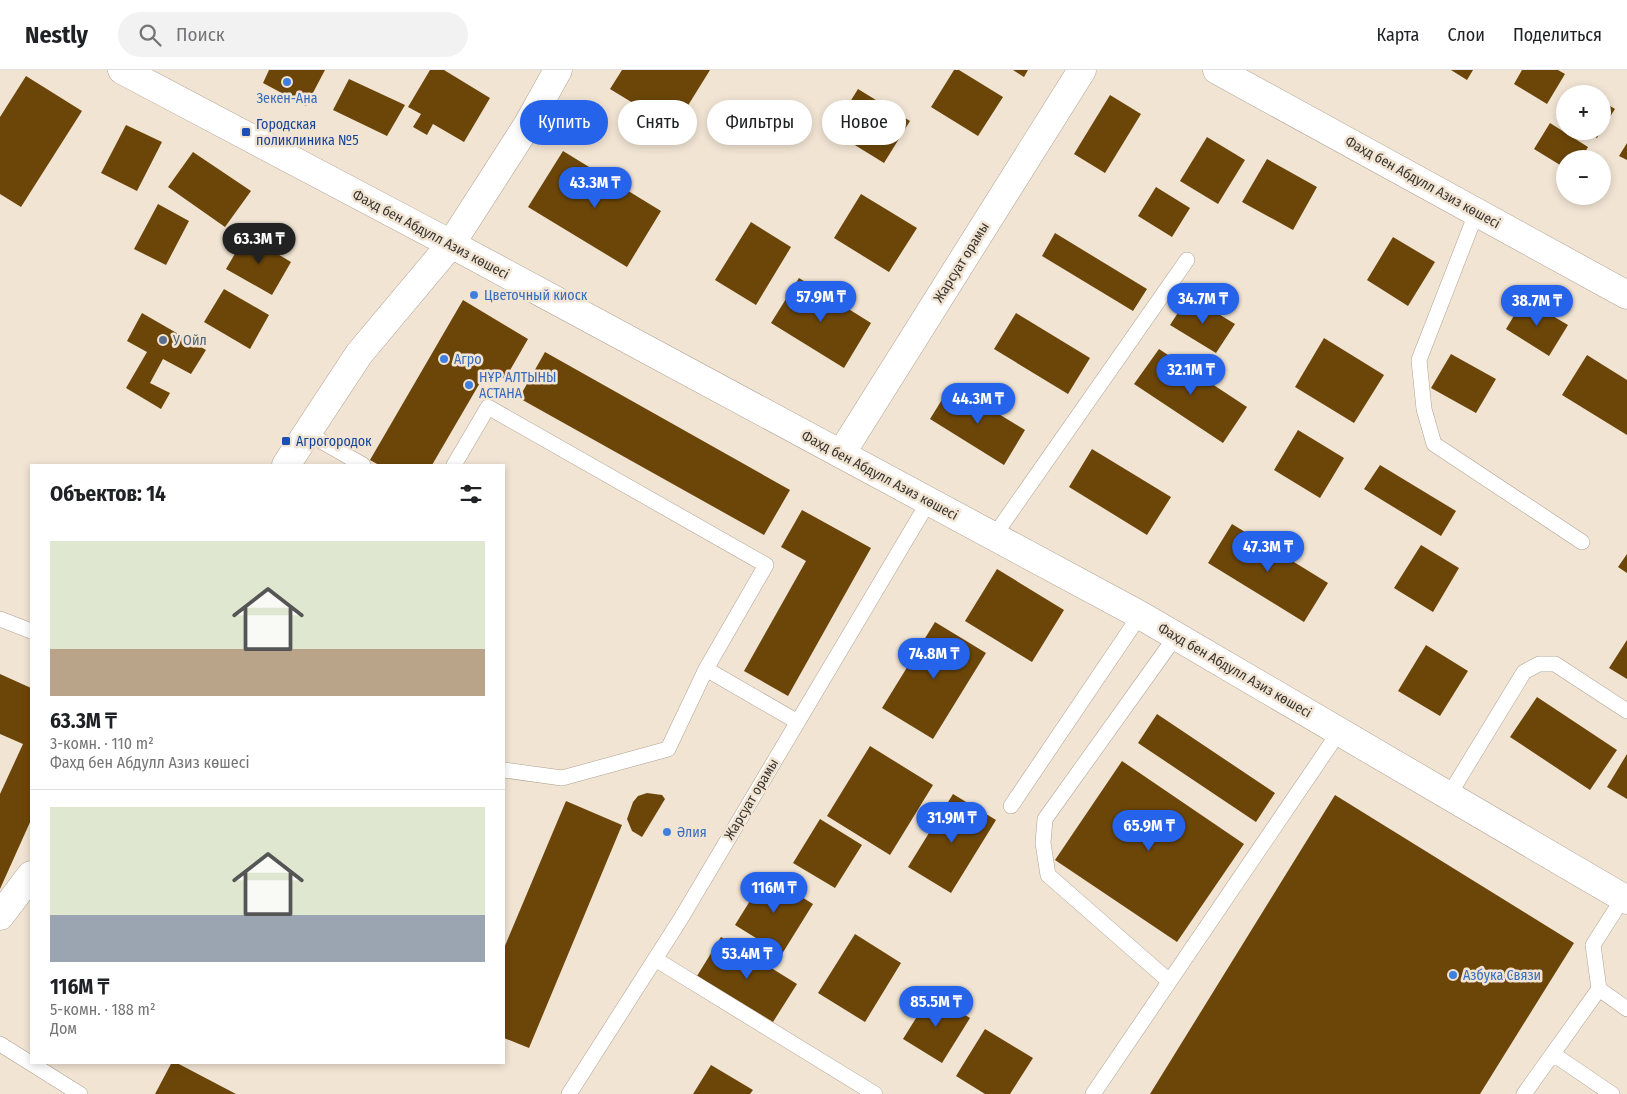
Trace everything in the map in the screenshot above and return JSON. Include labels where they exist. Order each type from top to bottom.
[{"type":"street","name":"Фахд бен Абдулл Азиз көшесі","points":[[122,70],[451,244],[1140,615],[1625,899]]},
{"type":"street","points":[[287,464],[359,354],[451,244],[528,124],[558,70]]},
{"type":"street","name":"Жарсуат орамы","points":[[841,454],[1082,70]]},
{"type":"street","name":"Фахд бен Абдулл Азиз көшесі","points":[[1217,70],[1627,295]]},
{"type":"street","points":[[0,916],[30,876]]},
{"type":"lane","points":[[1477,211],[1419,360],[1424,409],[1434,444],[1582,542]]},
{"type":"lane","points":[[994,536],[1187,260]]},
{"type":"lane","points":[[455,464],[488,406],[766,565],[706,669],[668,749],[562,778],[505,770]]},
{"type":"lane","points":[[307,433],[361,464]]},
{"type":"lane","name":"Жарсуат орамы","points":[[569,1094],[655,959],[929,501]]},
{"type":"lane","points":[[1011,806],[1140,615]]},
{"type":"lane","points":[[0,619],[30,632]]},
{"type":"lane","points":[[1170,981],[1048,875],[1043,843],[1045,819],[1176,636]]},
{"type":"lane","points":[[1449,795],[1524,672],[1539,664],[1555,664],[1627,711]]},
{"type":"lane","points":[[706,669],[796,721]]},
{"type":"lane","points":[[1093,1094],[1339,732]]},
{"type":"lane","points":[[1524,1094],[1598,989],[1593,945],[1625,899]]},
{"type":"lane","points":[[655,959],[875,1094]]},
{"type":"lane","points":[[1598,989],[1627,1009]]},
{"type":"lane","points":[[0,1044],[30,1063]]},
{"type":"lane","points":[[1553,1054],[1612,1094]]},
{"type":"lane","points":[[32,1064],[80,1094]]},
{"type":"building","points":[[269,70],[325,70],[306,106],[263,83]]},
{"type":"building","points":[[430,70],[444,70],[490,98],[464,142],[433,124],[427,135],[413,127],[421,114],[408,107]]},
{"type":"building","points":[[622,70],[710,70],[691,100],[628,100],[610,89]]},
{"type":"building","points":[[954,70],[959,70],[1003,97],[978,136],[931,107]]},
{"type":"building","points":[[1013,70],[1028,70],[1024,77]]},
{"type":"building","points":[[1451,70],[1473,70],[1467,80]]},
{"type":"building","points":[[1522,70],[1558,70],[1565,74],[1558,85],[1556,85],[1556,89],[1547,104],[1514,84]]},
{"type":"building","points":[[26,76],[82,111],[21,207],[0,194],[0,117]]},
{"type":"building","points":[[349,79],[405,105],[387,136],[333,110]]},
{"type":"building","points":[[858,89],[876,100],[851,100]]},
{"type":"building","points":[[1110,95],[1141,114],[1105,173],[1074,154]]},
{"type":"building","points":[[1611,107],[1615,109],[1611,115]]},
{"type":"building","points":[[906,119],[910,121],[906,127]]},
{"type":"building","points":[[1550,123],[1556,127],[1556,140],[1577,140],[1588,147],[1586,150],[1556,150],[1556,162],[1534,149]]},
{"type":"building","points":[[126,125],[162,142],[137,191],[101,173]]},
{"type":"building","points":[[1207,137],[1245,160],[1218,204],[1180,181]]},
{"type":"building","points":[[1627,143],[1627,160],[1619,156]]},
{"type":"building","points":[[855,145],[895,145],[884,163]]},
{"type":"building","points":[[563,151],[661,211],[627,267],[528,207]]},
{"type":"building","points":[[193,152],[251,191],[225,227],[168,187]]},
{"type":"building","points":[[1267,159],[1317,187],[1293,230],[1242,202]]},
{"type":"building","points":[[1156,187],[1190,208],[1172,237],[1138,216]]},
{"type":"building","points":[[861,194],[917,228],[889,272],[834,238]]},
{"type":"building","points":[[158,204],[189,221],[166,265],[134,249]]},
{"type":"building","points":[[751,222],[791,247],[756,305],[715,280]]},
{"type":"building","points":[[1055,233],[1147,289],[1133,311],[1042,256]]},
{"type":"building","points":[[246,235],[291,262],[272,295],[226,269]]},
{"type":"building","points":[[1393,237],[1435,262],[1408,306],[1367,280]]},
{"type":"building","points":[[799,278],[871,323],[844,368],[771,323]]},
{"type":"building","points":[[224,289],[269,315],[250,349],[204,322]]},
{"type":"building","points":[[1189,296],[1235,324],[1216,353],[1170,325]]},
{"type":"building","points":[[1524,299],[1568,325],[1549,356],[1506,329]]},
{"type":"building","points":[[463,300],[528,339],[505,379],[488,369],[433,464],[377,464],[370,460]]},
{"type":"building","points":[[142,313],[206,350],[191,374],[163,359],[150,383],[170,393],[161,409],[126,388],[147,352],[127,341]]},
{"type":"building","points":[[1016,313],[1090,358],[1068,394],[994,349]]},
{"type":"building","points":[[1324,338],[1384,375],[1354,423],[1295,387]]},
{"type":"building","points":[[1159,349],[1247,407],[1223,443],[1134,384]]},
{"type":"building","points":[[545,352],[790,490],[764,535],[519,398]]},
{"type":"building","points":[[1451,354],[1496,379],[1476,413],[1431,388]]},
{"type":"building","points":[[1587,355],[1627,380],[1627,435],[1562,395]]},
{"type":"building","points":[[951,385],[1025,430],[1004,465],[930,419]]},
{"type":"building","points":[[1298,430],[1344,458],[1320,498],[1274,470]]},
{"type":"building","points":[[1092,449],[1171,497],[1147,535],[1069,487]]},
{"type":"building","points":[[1380,465],[1456,511],[1441,536],[1364,489]]},
{"type":"building","points":[[802,510],[871,548],[788,696],[744,671],[806,561],[781,547]]},
{"type":"building","points":[[1232,524],[1328,583],[1304,622],[1208,563]]},
{"type":"building","points":[[1421,545],[1459,568],[1433,612],[1394,588]]},
{"type":"building","points":[[1627,554],[1627,573],[1618,567]]},
{"type":"building","points":[[997,569],[1064,610],[1032,662],[965,621]]},
{"type":"building","points":[[935,622],[986,653],[933,739],[882,708]]},
{"type":"building","points":[[1627,640],[1627,679],[1609,668]]},
{"type":"building","points":[[1426,645],[1468,671],[1440,716],[1398,691]]},
{"type":"building","points":[[0,674],[30,688],[30,822],[0,889],[0,794],[23,744],[0,734]]},
{"type":"building","points":[[1537,697],[1617,750],[1590,790],[1510,737]]},
{"type":"building","points":[[1157,714],[1275,793],[1256,822],[1138,743]]},
{"type":"building","points":[[870,746],[933,785],[890,855],[827,816]]},
{"type":"building","points":[[1627,754],[1627,799],[1607,787]]},
{"type":"building","points":[[1122,761],[1244,844],[1177,942],[1055,860]]},
{"type":"building","points":[[647,793],[662,795],[665,799],[642,837],[632,831],[627,819],[633,802],[638,796]]},
{"type":"building","points":[[953,794],[996,820],[951,893],[908,867]]},
{"type":"building","points":[[1335,795],[1574,943],[1480,1094],[1150,1094]]},
{"type":"building","points":[[566,801],[622,825],[529,1048],[505,1038],[505,946]]},
{"type":"building","points":[[820,819],[862,845],[835,888],[793,863]]},
{"type":"building","points":[[766,875],[813,904],[782,954],[735,925]]},
{"type":"building","points":[[855,934],[901,963],[865,1022],[818,993]]},
{"type":"building","points":[[721,937],[797,984],[773,1022],[697,976]]},
{"type":"building","points":[[931,994],[970,1018],[942,1063],[903,1039]]},
{"type":"building","points":[[985,1029],[1033,1058],[1010,1094],[985,1094],[956,1076]]},
{"type":"building","points":[[171,1064],[179,1064],[236,1094],[155,1094]]},
{"type":"building","points":[[711,1065],[753,1090],[750,1094],[693,1094]]},
{"type":"place","name":"Зекен-Ана","points":[[287,82]]},
{"type":"place","name":"Городская поликлиника №5","points":[[246,132]]},
{"type":"place","name":"Цветочный киоск","points":[[474,295]]},
{"type":"place","name":"У Ойл","points":[[163,340]]},
{"type":"place","name":"Агро","points":[[444,359]]},
{"type":"place","name":"НҰР АЛТЫНЫ АСТАНА","points":[[469,385]]},
{"type":"place","name":"Агрогородок","points":[[286,441]]},
{"type":"place","name":"Әлия","points":[[667,832]]},
{"type":"place","name":"Азбука Связи","points":[[1453,975]]}]
